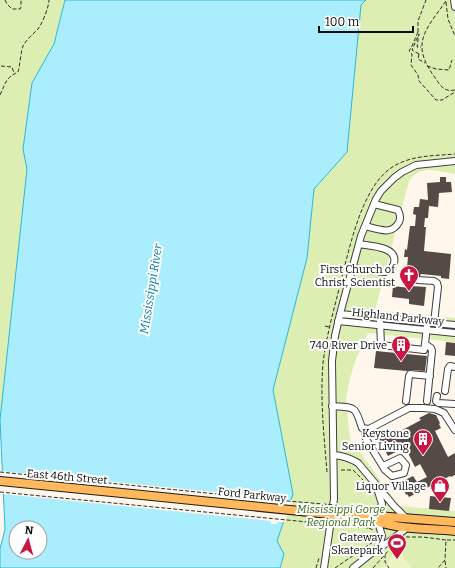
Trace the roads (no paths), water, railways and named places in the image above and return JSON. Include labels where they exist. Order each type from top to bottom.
[{"type":"main road","name":"East 46th Street","points":[[0,481],[132,494]]},
{"type":"main road","name":"Ford Parkway","points":[[132,494],[369,518],[377,516],[455,522]]},
{"type":"main road","name":"Ford Parkway","points":[[377,516],[408,527],[455,531]]},
{"type":"street","points":[[454,0],[455,7]]},
{"type":"street","points":[[324,568],[334,499],[332,361],[338,321],[359,244],[374,204],[381,191],[387,184],[407,169],[425,163],[455,161]]},
{"type":"street","points":[[365,226],[388,231],[395,228],[398,223],[400,218],[398,210],[374,204]]},
{"type":"street","points":[[352,268],[366,271],[385,272],[390,270],[394,265],[394,260],[390,251],[359,244]]},
{"type":"street","points":[[380,318],[381,345],[424,350],[426,330],[430,323],[438,287],[437,283],[418,280]]},
{"type":"street","name":"Highland Parkway","points":[[340,314],[455,325]]},
{"type":"street","name":"Highland Parkway","points":[[338,321],[455,333]]},
{"type":"street","points":[[425,344],[432,350],[427,401]]},
{"type":"street","points":[[445,390],[448,369],[450,366],[455,367]]},
{"type":"street","points":[[406,401],[410,374],[430,376]]},
{"type":"street","points":[[437,396],[436,401],[438,403],[455,404]]},
{"type":"street","points":[[332,406],[351,407],[357,411],[362,428],[365,429],[366,438],[383,466]]},
{"type":"street","points":[[365,429],[369,429],[409,408],[423,408],[435,409],[444,413],[455,430]]},
{"type":"street","points":[[334,455],[348,457],[358,463],[400,513],[406,518]]},
{"type":"street","points":[[377,486],[382,504],[377,516],[378,532],[381,540],[378,548]]},
{"type":"street","points":[[354,568],[378,548],[389,542],[408,527]]},
{"type":"water","name":"Mississippi River","points":[[65,0],[366,0],[361,5],[347,152],[314,189],[307,258],[273,390],[293,494],[277,541],[284,554],[280,568],[0,568],[0,549],[5,529],[0,420],[27,169],[23,149],[32,83],[54,44]]},
{"type":"place","name":"First Church of Christ, Scientist","points":[[409,292]]},
{"type":"place","name":"740 River Drive","points":[[401,362]]},
{"type":"place","name":"Keystone Senior Living","points":[[423,456]]},
{"type":"place","name":"Liquor Village","points":[[440,503]]},
{"type":"place","name":"Gateway Skatepark","points":[[397,560]]},
{"type":"park label","name":"Mississippi Gorge Regional Park","points":[[341,515]]}]
